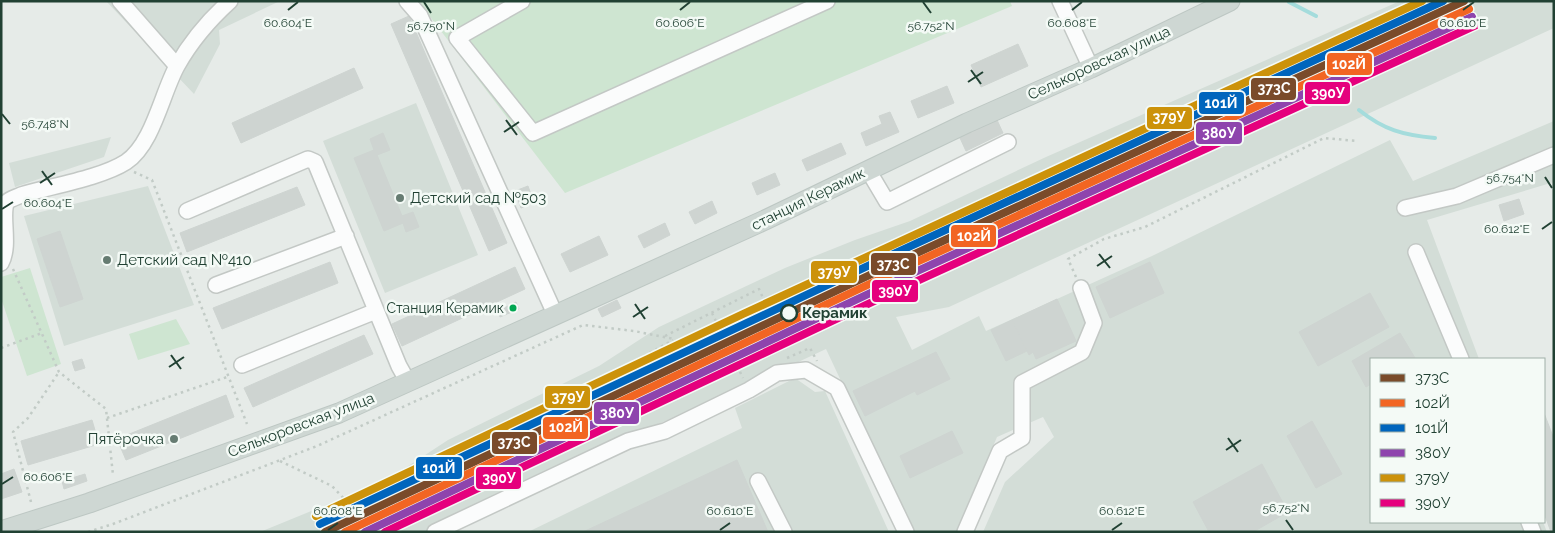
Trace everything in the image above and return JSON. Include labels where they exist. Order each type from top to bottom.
[{"type":"main road","name":"Селькоровская улица","points":[[967,123],[1092,68],[1230,1]]},
{"type":"main road","name":"станция Керамик","points":[[647,274],[765,220],[967,123]]},
{"type":"main road","name":"Селькоровская улица","points":[[1,531],[89,504],[339,413],[647,274]]},
{"type":"street","points":[[120,1],[177,66]]},
{"type":"street","points":[[4,258],[2,211],[7,202],[21,195],[118,166],[127,161],[139,149],[177,66],[210,18],[230,1]]},
{"type":"street","points":[[407,1],[420,16],[555,314]]},
{"type":"street","points":[[522,1],[457,38],[533,133],[827,1]]},
{"type":"street","points":[[1060,1],[1092,68]]},
{"type":"street","points":[[868,170],[887,202],[1008,142]]},
{"type":"street","points":[[1405,208],[1457,196],[1554,155]]},
{"type":"street","points":[[187,211],[308,159],[315,162],[399,366],[408,382]]},
{"type":"street","points":[[216,285],[346,236]]},
{"type":"street","points":[[1416,252],[1461,358]]},
{"type":"street","points":[[965,532],[1000,451],[1022,438],[1022,383],[1082,352],[1094,323],[1081,288]]},
{"type":"street","points":[[242,366],[376,311]]},
{"type":"street","points":[[435,532],[628,441],[665,431],[749,390],[777,372],[806,370],[837,388],[906,532]]},
{"type":"street","points":[[758,481],[784,532]]},
{"type":"path","points":[[1081,288],[1068,259],[1104,239],[1145,227],[1324,138],[1356,141]]},
{"type":"path","points":[[118,166],[152,180],[227,377],[247,424]]},
{"type":"path","points":[[4,258],[42,333],[59,372],[106,409],[113,476]]},
{"type":"path","points":[[664,337],[759,290],[763,298]]},
{"type":"path","points":[[712,313],[743,379]]},
{"type":"path","points":[[88,532],[317,446],[583,325],[634,331],[674,339],[452,463],[362,504],[352,507],[332,486],[280,460]]},
{"type":"path","points":[[1,348],[42,333]]},
{"type":"path","points":[[30,502],[13,432],[28,418],[59,372]]},
{"type":"path","points":[[107,418],[227,377]]},
{"type":"shaded area","points":[[106,1],[280,1],[219,30],[220,44],[194,94]]},
{"type":"shaded area","points":[[1400,1],[1554,1],[1554,28],[949,307],[896,317],[912,350],[979,316],[986,331],[1152,256],[1390,140],[1413,181],[1554,121],[1554,182],[1427,220],[1479,358],[1370,358],[1370,523],[1543,523],[1547,532],[983,532],[1005,482],[1054,437],[1043,417],[997,437],[957,532],[912,532],[826,349],[713,402],[625,437],[427,532],[260,532],[387,480],[448,440],[599,366],[659,327],[785,268],[855,240],[910,221],[1046,157]]},
{"type":"shaded area","name":"Детский сад №503","points":[[416,103],[478,255],[385,293],[323,141]]},
{"type":"shaded area","points":[[111,137],[104,157],[15,187],[9,163]]},
{"type":"shaded area","name":"Детский сад №410","points":[[148,186],[194,305],[64,346],[24,216]]},
{"type":"shaded area","points":[[795,378],[815,392],[825,391],[889,532],[528,532],[742,428],[735,408]]},
{"type":"green space","points":[[418,1],[1010,1],[1012,6],[565,193]]},
{"type":"green space","points":[[30,268],[61,364],[27,376],[1,298],[1,277]]},
{"type":"green space","points":[[176,319],[190,344],[138,360],[129,334]]},
{"type":"building","points":[[409,16],[507,243],[489,251],[391,24]]},
{"type":"building","points":[[1018,44],[1028,66],[981,87],[971,65]]},
{"type":"building","points":[[354,68],[363,88],[241,143],[232,123]]},
{"type":"building","points":[[947,86],[954,103],[918,118],[911,101]]},
{"type":"building","points":[[890,112],[899,132],[866,146],[861,133],[882,124],[879,116]]},
{"type":"building","points":[[997,120],[1003,133],[966,151],[960,138]]},
{"type":"building","points":[[383,133],[390,150],[377,155],[402,216],[413,212],[419,227],[406,232],[403,223],[384,231],[354,158],[374,150],[370,139]]},
{"type":"building","points":[[841,143],[846,154],[807,171],[802,160]]},
{"type":"building","points":[[775,173],[780,185],[757,195],[752,183]]},
{"type":"building","points":[[528,186],[534,203],[521,208],[515,191]]},
{"type":"building","points":[[297,187],[305,205],[187,252],[180,233]]},
{"type":"building","points":[[1519,199],[1524,214],[1504,221],[1499,205]]},
{"type":"building","points":[[712,201],[717,213],[695,224],[689,212]]},
{"type":"building","points":[[665,223],[670,235],[644,248],[638,236]]},
{"type":"building","points":[[60,231],[83,299],[60,307],[37,239]]},
{"type":"building","points":[[599,236],[608,255],[570,272],[561,254]]},
{"type":"building","points":[[330,262],[338,283],[222,329],[213,308]]},
{"type":"building","points":[[1150,262],[1164,293],[1110,318],[1096,287]]},
{"type":"building","points":[[515,267],[525,289],[402,346],[392,324]]},
{"type":"building","points":[[1370,293],[1389,327],[1318,366],[1299,332]]},
{"type":"building","points":[[1057,299],[1076,341],[1036,359],[1033,352],[1029,355],[1012,320]]},
{"type":"building","points":[[617,300],[621,308],[602,317],[598,309]]},
{"type":"building","points":[[516,302],[519,309],[500,317],[498,311]]},
{"type":"building","points":[[1012,320],[1027,351],[1006,361],[991,330]]},
{"type":"building","points":[[1400,333],[1415,358],[1370,358],[1370,385],[1366,387],[1352,361]]},
{"type":"building","points":[[364,335],[373,354],[253,407],[244,388]]},
{"type":"building","points":[[936,352],[950,379],[917,395],[915,391],[865,416],[853,391]]},
{"type":"building","points":[[82,359],[85,368],[75,371],[72,362]]},
{"type":"building","points":[[226,395],[234,417],[126,460],[117,439]]},
{"type":"building","points":[[1545,416],[1554,439],[1554,532],[1551,532],[1545,516]]},
{"type":"building","points":[[92,420],[99,444],[28,465],[21,441]]},
{"type":"building","points":[[1312,421],[1342,474],[1316,488],[1287,436]]},
{"type":"building","points":[[952,431],[963,453],[910,478],[900,456]]},
{"type":"building","points":[[737,460],[768,532],[583,532]]},
{"type":"building","points":[[1262,464],[1288,512],[1253,532],[1209,532],[1193,502]]},
{"type":"building","points":[[14,469],[22,492],[1,499],[1,474]]},
{"type":"building","points":[[85,474],[87,481],[64,489],[62,481]]},
{"type":"waterway","points":[[1289,2],[1316,16]]},
{"type":"waterway","points":[[1359,110],[1368,117],[1394,130],[1435,138]]},
{"type":"railway","points":[[348,532],[414,499]]},
{"type":"transit line","name":"379У","points":[[316,516],[743,314],[1422,1]]},
{"type":"transit line","name":"101Й","points":[[320,524],[889,256],[1443,1]]},
{"type":"transit line","name":"373C","points":[[325,532],[893,264],[1464,1]]},
{"type":"transit line","name":"102Й","points":[[345,532],[897,271],[1469,9]]},
{"type":"transit line","name":"380У","points":[[365,532],[900,279],[1472,17]]},
{"type":"transit line","name":"390У","points":[[385,532],[904,287],[1476,25]]},
{"type":"place","name":"Детский сад №503","points":[[400,198]]},
{"type":"place","name":"Детский сад №410","points":[[107,260]]},
{"type":"place","name":"Станция Керамик","points":[[513,308]]},
{"type":"place","name":"Керамик","points":[[789,313]]},
{"type":"place","name":"Пятёрочка","points":[[174,439]]}]
